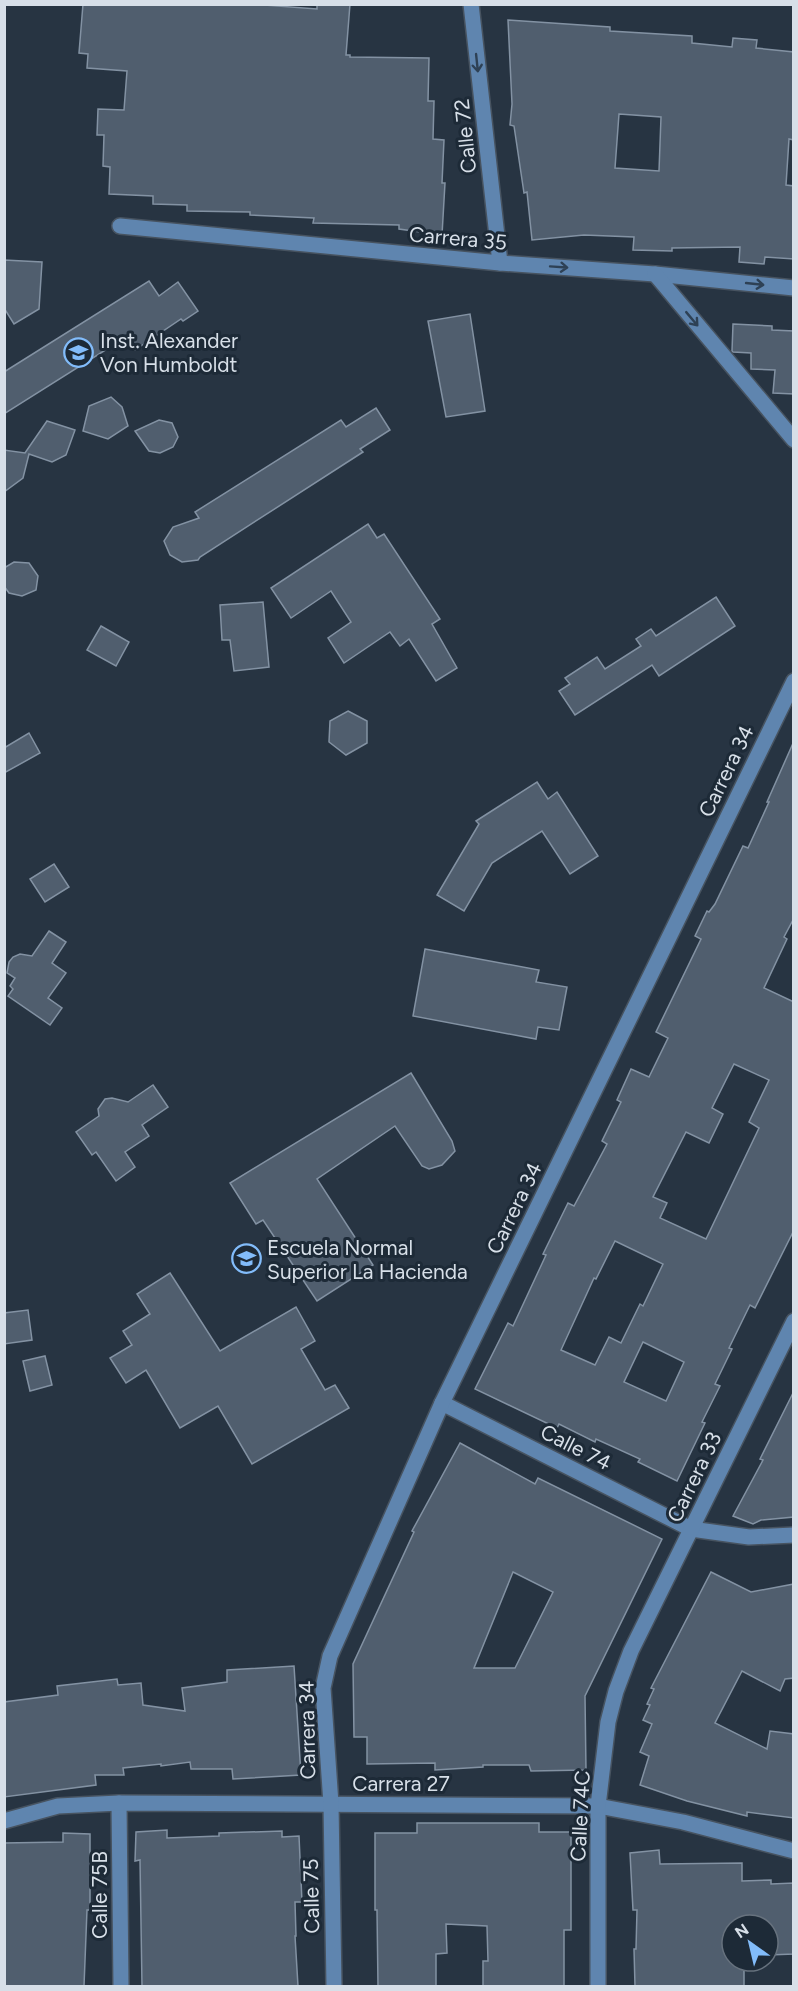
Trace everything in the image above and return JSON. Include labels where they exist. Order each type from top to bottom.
[{"type":"street","name":"Calle 72","points":[[471,4],[500,263]]},
{"type":"street","name":"Carrera 35","points":[[120,226],[500,263],[655,274],[794,288]]},
{"type":"street","points":[[655,274],[794,440]]},
{"type":"street","name":"Carrera 34","points":[[331,1804],[323,1688],[330,1656],[442,1403],[794,681]]},
{"type":"street","name":"Carrera 33","points":[[631,1651],[794,1321]]},
{"type":"street","name":"Calle 74","points":[[442,1403],[692,1529],[749,1537],[794,1535]]},
{"type":"street","name":"Calle 74C","points":[[598,1986],[598,1806],[608,1722],[616,1691],[631,1651]]},
{"type":"street","name":"Carrera 27","points":[[4,1821],[57,1806],[119,1803],[598,1806],[683,1822],[794,1851]]},
{"type":"street","name":"Calle 75B","points":[[119,1803],[121,1986]]},
{"type":"street","name":"Calle 75","points":[[331,1804],[334,1986]]},
{"type":"building","points":[[83,4],[249,4],[317,9],[317,4],[350,4],[346,55],[350,57],[429,58],[428,101],[434,101],[433,139],[444,140],[442,183],[445,183],[442,235],[399,229],[399,225],[313,223],[314,218],[250,215],[250,212],[187,211],[187,205],[153,204],[153,196],[109,194],[110,167],[103,166],[104,135],[97,135],[98,109],[124,110],[127,71],[87,68],[88,54],[79,53]]},
{"type":"building","points":[[508,20],[610,27],[610,31],[692,36],[692,43],[732,47],[733,38],[757,40],[756,48],[794,52],[794,140],[789,139],[786,185],[794,186],[794,259],[765,257],[764,264],[739,262],[740,247],[672,248],[672,251],[633,250],[634,237],[584,235],[532,240],[527,192],[524,193],[514,126],[510,125],[512,104]],"holes":[[[619,114],[661,117],[659,171],[615,168]]]},
{"type":"building","points":[[4,260],[42,262],[39,309],[14,324],[4,308]]},
{"type":"building","points":[[149,281],[159,296],[178,282],[198,311],[183,321],[181,319],[135,350],[126,337],[4,414],[4,372]]},
{"type":"building","points":[[470,314],[485,411],[446,417],[428,321]]},
{"type":"building","points":[[733,324],[772,326],[772,330],[794,331],[794,394],[773,393],[775,370],[751,369],[751,353],[732,351]]},
{"type":"building","points":[[111,397],[122,407],[128,426],[108,439],[83,431],[89,406]]},
{"type":"building","points":[[376,408],[390,430],[360,449],[363,452],[198,560],[182,562],[170,555],[164,541],[173,527],[199,518],[195,512],[341,420],[346,427]]},
{"type":"building","points":[[159,420],[172,423],[178,437],[173,447],[160,453],[149,451],[135,431]]},
{"type":"building","points":[[47,421],[75,430],[66,455],[52,462],[29,454],[23,478],[4,492],[4,450],[25,453]]},
{"type":"building","points":[[368,524],[377,538],[384,534],[440,619],[432,624],[457,668],[436,681],[409,639],[400,646],[390,632],[344,663],[328,638],[351,622],[331,591],[291,618],[271,588]]},
{"type":"building","points":[[14,562],[29,563],[38,576],[36,590],[22,596],[9,593],[4,586],[4,568]]},
{"type":"building","points":[[716,597],[735,626],[659,676],[652,665],[575,715],[559,691],[570,684],[565,678],[597,657],[605,669],[641,646],[636,639],[651,629],[656,636]]},
{"type":"building","points":[[263,602],[269,667],[234,671],[230,640],[222,640],[220,605]]},
{"type":"building","points":[[101,626],[129,642],[116,666],[87,650]]},
{"type":"building","points":[[348,711],[367,721],[367,743],[346,755],[329,742],[330,721]]},
{"type":"building","points":[[29,733],[40,753],[4,773],[4,748]]},
{"type":"building","points":[[794,741],[794,918],[784,937],[787,939],[764,988],[794,1002],[794,1230],[755,1308],[750,1305],[729,1348],[732,1349],[715,1384],[720,1386],[677,1481],[638,1462],[640,1459],[596,1439],[595,1442],[559,1424],[557,1428],[475,1389],[508,1323],[513,1326],[546,1255],[543,1254],[568,1203],[574,1206],[607,1144],[602,1141],[621,1102],[617,1100],[631,1069],[649,1077],[668,1038],[656,1032],[701,939],[695,936],[707,911],[709,912],[715,904],[743,846],[748,848],[769,802],[767,802]],"holes":[[[734,1064],[769,1080],[749,1122],[759,1128],[706,1239],[660,1218],[667,1203],[653,1197],[686,1132],[709,1143],[723,1114],[712,1108]],[[615,1241],[663,1264],[643,1306],[640,1304],[621,1343],[609,1337],[595,1365],[561,1350],[594,1278],[596,1279]],[[643,1342],[684,1362],[666,1401],[624,1382]]]},
{"type":"building","points":[[537,782],[548,799],[557,792],[598,856],[570,874],[542,831],[492,863],[464,911],[437,895],[479,824],[476,821]]},
{"type":"building","points":[[54,864],[69,887],[45,902],[30,879]]},
{"type":"building","points":[[49,931],[66,942],[52,963],[66,973],[48,998],[62,1008],[50,1025],[8,996],[13,989],[10,986],[15,978],[7,973],[9,962],[13,957],[20,954],[32,956]]},
{"type":"building","points":[[425,949],[539,970],[536,982],[567,987],[559,1030],[538,1027],[536,1039],[413,1016]]},
{"type":"building","points":[[411,1073],[452,1141],[455,1151],[442,1165],[429,1169],[422,1166],[395,1126],[317,1179],[373,1265],[317,1301],[263,1220],[256,1224],[230,1183]]},
{"type":"building","points":[[153,1085],[168,1107],[142,1125],[149,1136],[125,1152],[135,1167],[116,1181],[96,1152],[92,1155],[76,1132],[99,1116],[98,1109],[105,1099],[112,1098],[128,1102]]},
{"type":"building","points":[[170,1273],[220,1351],[296,1307],[315,1341],[301,1349],[325,1390],[335,1385],[349,1408],[252,1464],[218,1406],[180,1428],[146,1370],[126,1383],[110,1358],[132,1345],[123,1331],[150,1314],[137,1294]]},
{"type":"building","points":[[28,1310],[32,1340],[4,1344],[4,1313]]},
{"type":"building","points":[[45,1356],[52,1385],[30,1391],[23,1361]]},
{"type":"building","points":[[794,1391],[794,1517],[761,1520],[753,1524],[733,1516],[763,1460],[760,1459]]},
{"type":"building","points":[[460,1443],[535,1484],[538,1478],[662,1539],[585,1696],[586,1770],[531,1771],[529,1765],[483,1765],[483,1767],[435,1770],[435,1763],[367,1764],[367,1737],[354,1737],[353,1664],[414,1532],[412,1531]],"holes":[[[513,1572],[553,1592],[515,1668],[474,1668]]]},
{"type":"building","points":[[711,1572],[751,1592],[794,1584],[794,1678],[785,1679],[780,1691],[742,1671],[715,1723],[767,1749],[770,1731],[794,1734],[794,1818],[747,1812],[747,1816],[687,1801],[640,1785],[649,1756],[640,1752],[652,1724],[643,1720],[654,1689],[651,1688]]},
{"type":"building","points":[[294,1666],[301,1775],[233,1779],[232,1769],[191,1769],[190,1762],[161,1766],[161,1764],[123,1768],[124,1775],[95,1775],[96,1785],[4,1797],[4,1702],[58,1695],[57,1686],[117,1679],[118,1685],[141,1683],[143,1705],[185,1711],[182,1688],[227,1682],[227,1670]]},
{"type":"building","points":[[417,1823],[539,1823],[539,1832],[571,1832],[571,1930],[564,1930],[564,1986],[483,1986],[483,1961],[488,1961],[487,1926],[446,1924],[447,1953],[436,1954],[436,1986],[378,1986],[375,1833],[417,1833]]},
{"type":"building","points":[[167,1830],[167,1838],[219,1836],[219,1833],[282,1831],[282,1837],[299,1836],[302,1902],[295,1902],[298,1986],[142,1986],[140,1860],[135,1861],[136,1832]]},
{"type":"building","points":[[63,1833],[90,1834],[90,1910],[87,1910],[84,1986],[4,1986],[4,1843],[63,1842]]},
{"type":"building","points":[[659,1850],[660,1864],[742,1863],[742,1881],[771,1880],[771,1884],[794,1883],[794,1954],[780,1955],[780,1913],[720,1913],[720,1973],[744,1973],[744,1986],[635,1986],[634,1949],[636,1949],[637,1910],[633,1910],[630,1853]]},
{"type":"place","name":"Inst. Alexander Von Humboldt","points":[[79,352]]},
{"type":"place","name":"Escuela Normal Superior La Hacienda","points":[[246,1259]]}]
